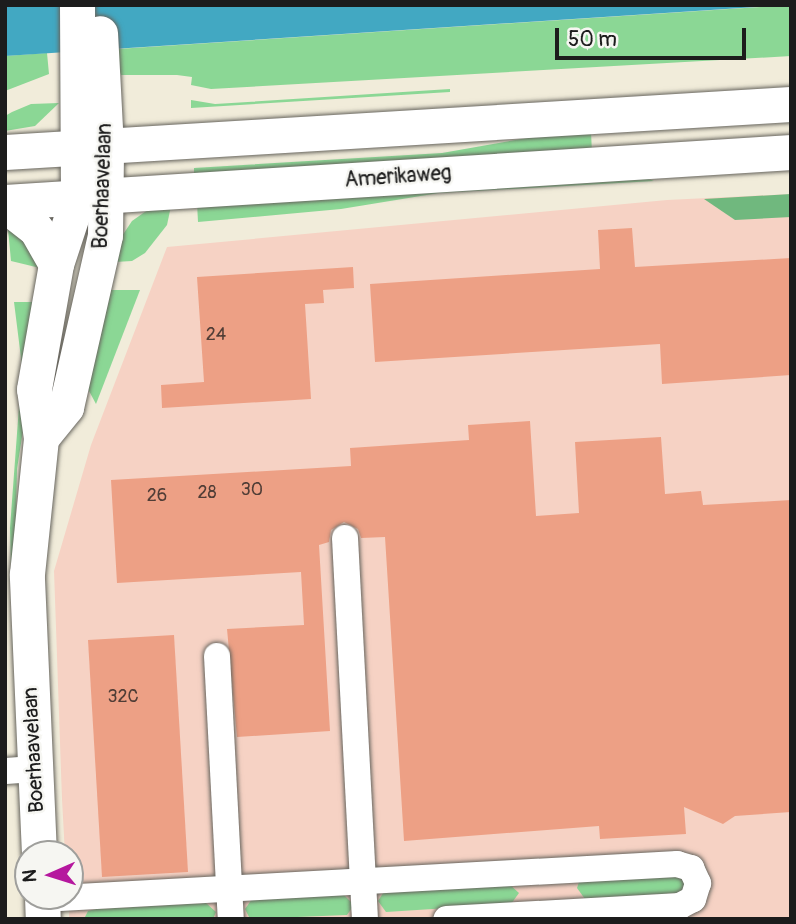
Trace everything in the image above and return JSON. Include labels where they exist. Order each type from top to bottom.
[{"type":"main road","name":"Boerhaavelaan","points":[[77,5],[91,57]]},
{"type":"main road","name":"Boerhaavelaan","points":[[41,438],[66,407],[99,272],[91,148],[91,57],[98,5]]},
{"type":"main road","points":[[5,152],[791,104]]},
{"type":"main road","name":"Amerikaweg","points":[[5,203],[791,152]]},
{"type":"main road","name":"Boerhaavelaan","points":[[36,840],[20,770],[27,543],[41,438],[34,389],[56,264],[92,196]]},
{"type":"main road","points":[[5,203],[36,229],[56,264]]},
{"type":"street","points":[[345,538],[365,919]]},
{"type":"street","points":[[217,656],[231,919]]},
{"type":"street","points":[[84,901],[229,888],[677,864],[691,868],[698,883],[693,899],[680,906],[576,915],[446,919]]},
{"type":"street","points":[[562,871],[576,915]]},
{"type":"street","points":[[523,873],[535,916]]},
{"type":"shaded area","points":[[791,194],[791,919],[69,919],[69,910],[84,910],[84,840],[64,840],[54,571],[91,445],[167,247],[667,200]]},
{"type":"green space","points":[[791,5],[791,56],[211,89],[191,85],[192,77],[121,75],[117,67],[117,49]]},
{"type":"green space","points":[[47,53],[49,74],[5,91],[5,56]]},
{"type":"green space","points":[[450,89],[450,92],[191,108],[191,100],[215,104]]},
{"type":"green space","points":[[59,103],[35,126],[5,131],[5,116],[12,112],[31,104]]},
{"type":"green space","points":[[591,132],[592,153],[194,178],[194,168],[442,153],[532,137]]},
{"type":"green space","points":[[638,175],[654,181],[439,193],[341,209],[198,222],[197,203]]},
{"type":"green space","points":[[791,194],[791,217],[735,220],[704,199]]},
{"type":"green space","points":[[171,206],[167,225],[145,253],[132,261],[115,262],[118,242],[132,221],[149,209]]},
{"type":"green space","points":[[8,229],[23,236],[40,268],[11,261]]},
{"type":"green space","points":[[111,290],[140,290],[96,404],[88,389]]},
{"type":"green space","points":[[14,302],[43,302],[17,469],[13,652],[10,528],[22,366]]},
{"type":"green space","points":[[678,871],[688,884],[680,893],[585,899],[577,888],[579,882]]},
{"type":"green space","points":[[509,884],[519,893],[511,904],[386,912],[378,901],[385,890]]},
{"type":"green space","points":[[343,894],[354,905],[347,915],[250,919],[245,909],[252,899]]},
{"type":"green space","points":[[206,903],[216,912],[213,919],[84,919],[88,911],[96,909]]},
{"type":"water","points":[[5,5],[787,5],[5,56]]},
{"type":"building","points":[[632,228],[635,267],[791,258],[791,375],[662,384],[660,344],[375,362],[370,284],[600,269],[598,230]]},
{"type":"building","points":[[353,267],[354,288],[323,290],[324,303],[305,304],[311,399],[162,408],[161,385],[204,382],[197,277]]},
{"type":"building","points":[[530,421],[536,516],[579,513],[575,442],[661,437],[665,494],[701,491],[703,505],[791,500],[791,812],[735,816],[723,824],[684,807],[686,834],[600,839],[599,826],[404,841],[385,537],[361,538],[358,529],[344,522],[331,530],[329,542],[319,545],[330,731],[237,737],[227,629],[304,625],[301,572],[117,583],[111,480],[351,466],[350,448],[469,440],[468,425]]},
{"type":"building","points":[[174,635],[188,872],[102,877],[88,640]]}]
